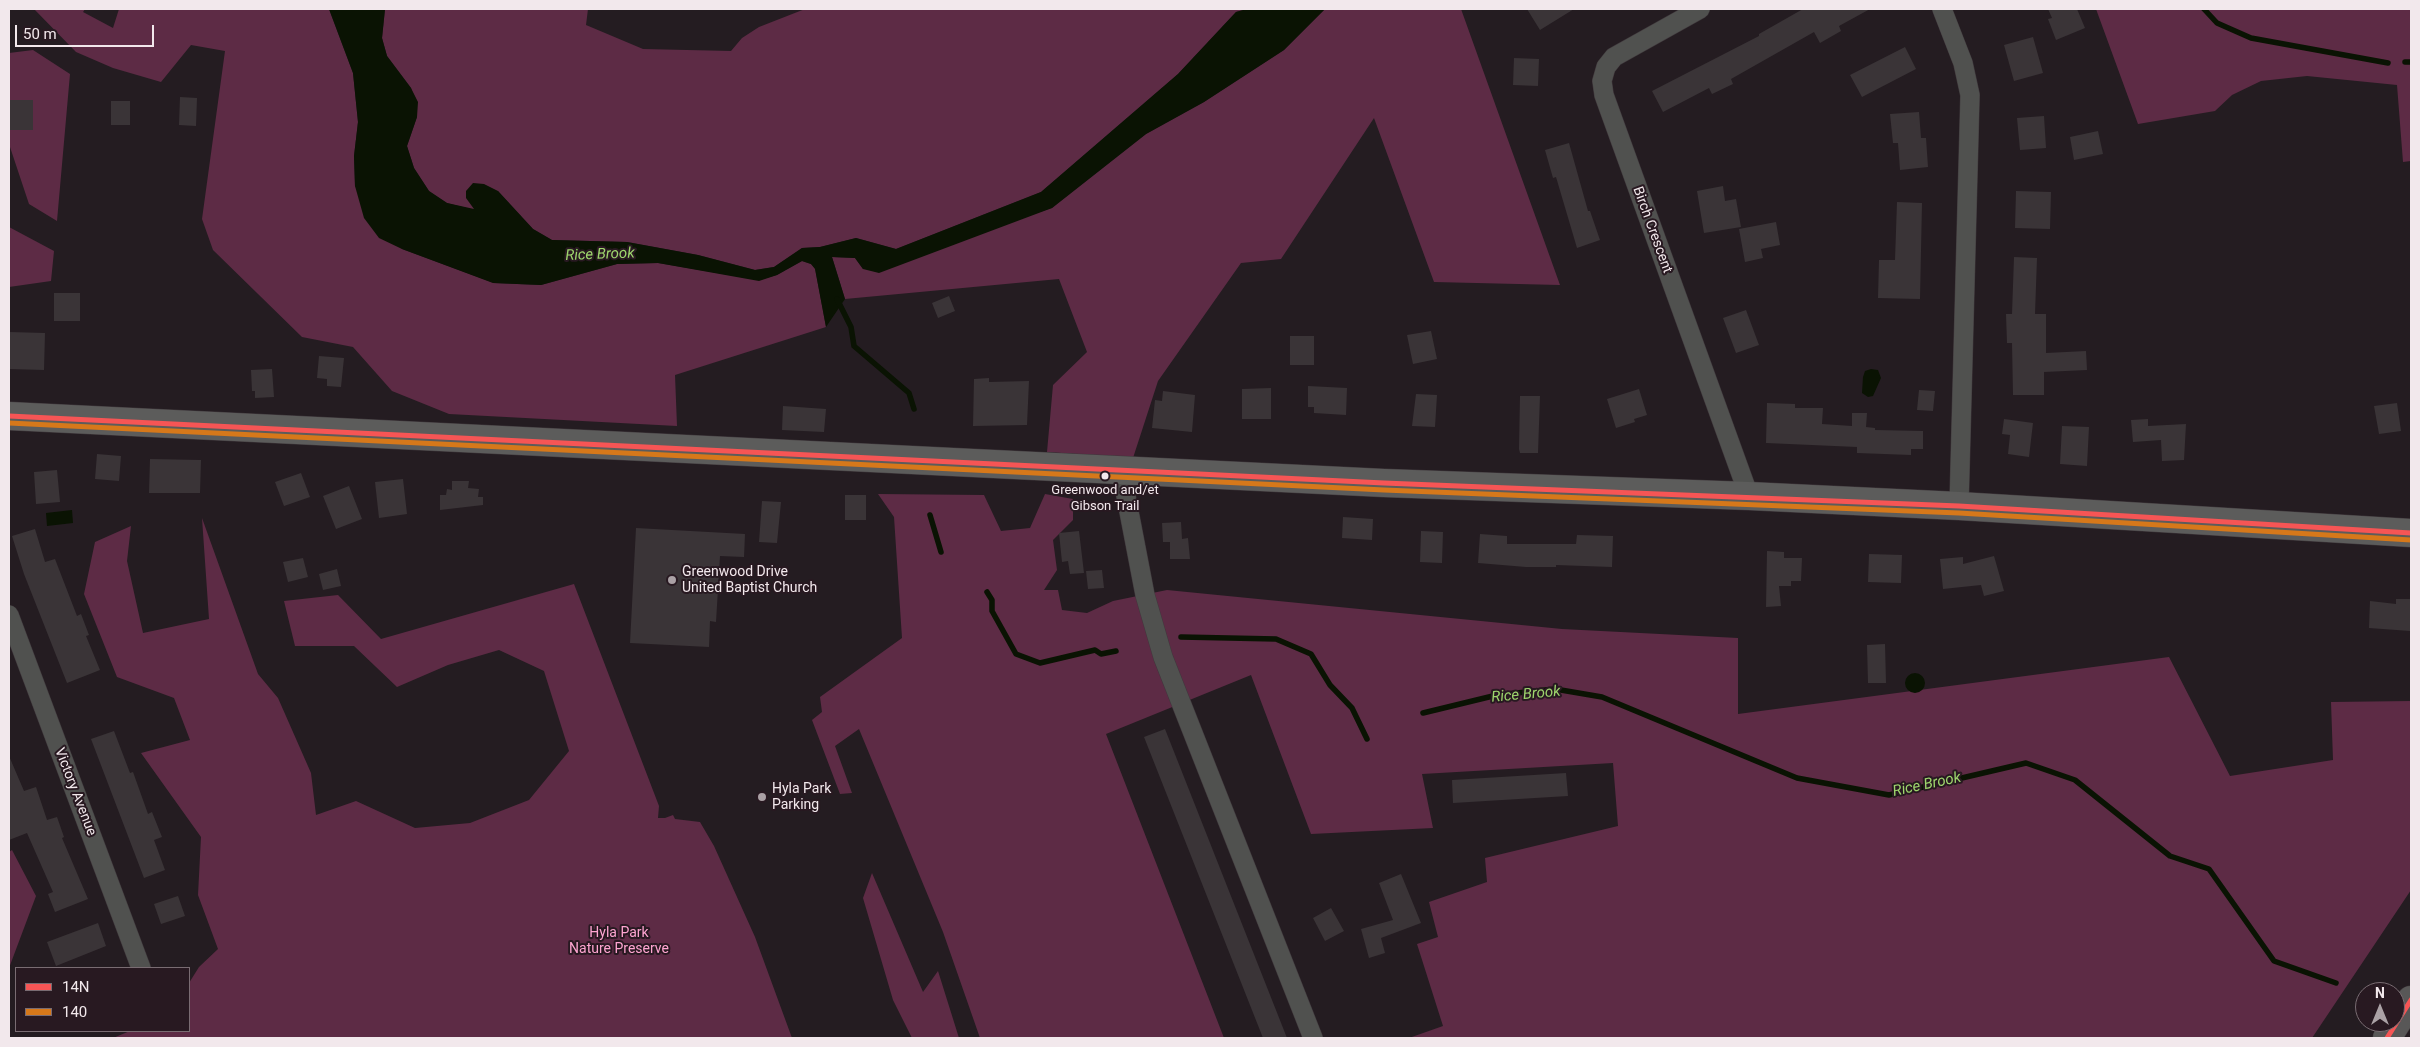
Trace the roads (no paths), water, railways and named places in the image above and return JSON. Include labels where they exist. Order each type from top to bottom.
[{"type":"highway","points":[[2387,1038],[2411,1000]]},
{"type":"main road","points":[[9,416],[1374,483],[1749,496],[1959,506],[2411,533]]},
{"type":"street","name":"Birch Crescent","points":[[1700,9],[1614,57],[1606,67],[1602,81],[1604,95],[1749,496]]},
{"type":"street","points":[[1942,9],[1963,63],[1970,95],[1959,506]]},
{"type":"street","points":[[1121,470],[1145,594],[1163,657],[1313,1038]]},
{"type":"street","name":"Victory Avenue","points":[[9,615],[141,967]]},
{"type":"water","points":[[329,9],[385,9],[382,38],[387,56],[411,88],[418,102],[417,117],[407,146],[414,168],[429,191],[447,203],[474,209],[466,198],[466,191],[473,183],[484,184],[498,191],[533,229],[552,240],[627,242],[698,255],[755,270],[774,267],[802,248],[820,247],[856,238],[896,249],[1041,192],[1178,74],[1236,12],[1247,9],[1325,9],[1284,50],[1204,102],[1146,134],[1052,208],[879,273],[863,269],[855,258],[832,257],[845,299],[826,327],[815,269],[811,264],[802,261],[777,275],[759,281],[658,263],[617,264],[541,285],[493,283],[402,249],[379,238],[364,218],[355,186],[354,156],[358,122],[353,73]]},
{"type":"water","points":[[1871,369],[1878,370],[1881,378],[1873,396],[1868,397],[1862,393],[1863,377],[1865,371]]},
{"type":"water","points":[[72,510],[73,523],[47,526],[46,513]]},
{"type":"water","points":[[1911,673],[1919,673],[1925,679],[1925,687],[1919,693],[1911,693],[1905,687],[1905,679]]},
{"type":"waterway","points":[[2204,9],[2217,23],[2251,38],[2388,63]]},
{"type":"waterway","points":[[2405,62],[2411,62]]},
{"type":"waterway","name":"Rice Brook","points":[[837,299],[851,327],[854,346],[909,393],[914,409]]},
{"type":"waterway","name":"Rice Brook","points":[[930,515],[941,552]]},
{"type":"waterway","name":"Rice Brook","points":[[987,592],[992,600],[992,611],[1016,654],[1040,663],[1095,650],[1101,654],[1116,651]]},
{"type":"waterway","name":"Rice Brook","points":[[1181,637],[1276,639],[1311,654],[1330,685],[1352,708],[1367,739]]},
{"type":"waterway","name":"Rice Brook","points":[[1423,713],[1497,695],[1555,689],[1602,697],[1797,778],[1889,795],[2026,763],[2075,780],[2170,856],[2209,869],[2274,961],[2336,983]]},
{"type":"place","name":"Greenwood and/et Gibson Trail","points":[[1105,476]]},
{"type":"place","name":"Greenwood Drive United Baptist Church","points":[[672,580]]},
{"type":"place","name":"Hyla Park Parking","points":[[762,797]]},
{"type":"park label","name":"Hyla Park Nature Preserve","points":[[619,942]]}]
